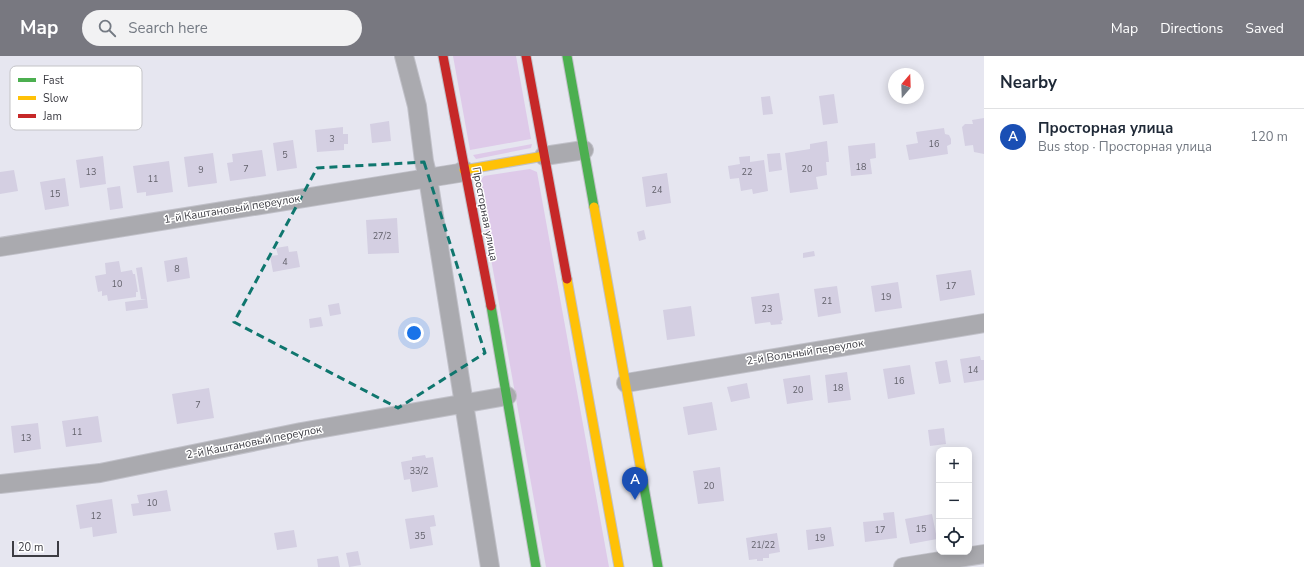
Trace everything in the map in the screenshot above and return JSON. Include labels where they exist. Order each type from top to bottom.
[{"type":"main road","name":"Просторная улица","points":[[443,56],[487,282],[536,567]]},
{"type":"main road","points":[[526,56],[619,567]]},
{"type":"main road","points":[[566,56],[658,567]]},
{"type":"main road","points":[[464,170],[544,156]]},
{"type":"street","points":[[404,56],[417,106],[424,162],[428,178],[490,567]]},
{"type":"street","points":[[544,156],[584,150]]},
{"type":"street","name":"1-й Каштановый переулок","points":[[0,247],[459,173],[464,170]]},
{"type":"street","name":"2-й Вольный переулок","points":[[626,383],[984,323]]},
{"type":"street","name":"2-й Каштановый переулок","points":[[0,484],[100,473],[301,432],[507,396]]},
{"type":"street","points":[[903,567],[984,554]]},
{"type":"highlighted area","points":[[424,162],[485,353],[398,408],[234,322],[317,168]]},
{"type":"shaded area","points":[[453,56],[516,56],[531,139],[470,150]]},
{"type":"shaded area","points":[[532,144],[531,148],[476,159],[473,155]]},
{"type":"shaded area","points":[[530,169],[537,172],[609,567],[546,567],[478,186],[479,182],[484,176]]},
{"type":"building","points":[[834,94],[838,123],[823,125],[819,96]]},
{"type":"building","points":[[770,96],[773,114],[763,115],[761,97]]},
{"type":"building","points":[[984,118],[984,154],[974,152],[973,145],[965,146],[962,127],[965,124],[973,124],[972,120]]},
{"type":"building","points":[[389,121],[391,141],[372,143],[370,124]]},
{"type":"building","points":[[343,127],[343,134],[348,134],[348,144],[344,144],[344,150],[317,152],[315,130]]},
{"type":"building","points":[[944,128],[945,134],[949,135],[951,139],[951,144],[947,146],[948,154],[909,160],[906,145],[918,143],[916,132]]},
{"type":"building","points":[[293,140],[297,168],[277,171],[273,143]]},
{"type":"building","points":[[827,141],[829,162],[826,162],[827,175],[816,177],[818,189],[790,193],[785,153],[810,149],[810,144]]},
{"type":"building","points":[[875,143],[876,158],[870,159],[872,174],[851,176],[848,146]]},
{"type":"building","points":[[262,150],[266,176],[230,181],[227,163],[233,162],[232,154]]},
{"type":"building","points":[[213,153],[217,183],[188,187],[184,157]]},
{"type":"building","points":[[780,153],[782,170],[769,172],[767,154]]},
{"type":"building","points":[[103,156],[106,184],[80,188],[76,160]]},
{"type":"building","points":[[750,156],[750,162],[764,160],[768,191],[753,194],[752,189],[741,191],[739,178],[730,179],[728,166],[740,164],[739,157]]},
{"type":"building","points":[[169,161],[173,192],[146,196],[146,192],[137,193],[133,166]]},
{"type":"building","points":[[14,170],[18,191],[0,194],[0,172]]},
{"type":"building","points":[[667,173],[671,203],[646,207],[642,177]]},
{"type":"building","points":[[65,178],[69,206],[45,210],[40,182]]},
{"type":"building","points":[[120,186],[123,208],[110,210],[107,188]]},
{"type":"building","points":[[397,218],[399,253],[368,254],[366,220]]},
{"type":"building","points":[[644,230],[646,239],[639,241],[637,232]]},
{"type":"building","points":[[288,246],[289,252],[297,251],[300,267],[273,272],[270,256],[278,255],[276,248]]},
{"type":"building","points":[[814,251],[815,256],[803,258],[803,253]]},
{"type":"building","points":[[187,257],[190,278],[167,282],[164,261]]},
{"type":"building","points":[[119,261],[121,272],[132,270],[133,274],[135,274],[138,292],[136,292],[136,297],[108,301],[107,295],[102,296],[102,291],[98,292],[95,276],[106,274],[105,263]]},
{"type":"building","points":[[142,267],[147,299],[141,299],[136,268]]},
{"type":"building","points":[[971,270],[975,295],[940,301],[936,275]]},
{"type":"building","points":[[898,282],[902,308],[875,312],[871,286]]},
{"type":"building","points":[[837,286],[841,313],[818,317],[814,289]]},
{"type":"building","points":[[779,293],[783,320],[781,321],[782,324],[771,325],[770,322],[755,324],[751,297]]},
{"type":"building","points":[[147,299],[148,308],[126,311],[125,302]]},
{"type":"building","points":[[339,303],[341,314],[330,316],[328,305]]},
{"type":"building","points":[[691,306],[695,336],[667,340],[663,310]]},
{"type":"building","points":[[321,317],[323,326],[310,328],[309,319]]},
{"type":"building","points":[[980,356],[981,360],[984,360],[984,380],[964,383],[960,359]]},
{"type":"building","points":[[947,360],[951,382],[939,384],[935,362]]},
{"type":"building","points":[[910,365],[915,394],[888,399],[883,369]]},
{"type":"building","points":[[847,372],[851,400],[828,403],[825,375]]},
{"type":"building","points":[[810,375],[813,400],[787,404],[783,379]]},
{"type":"building","points":[[747,383],[750,398],[731,402],[727,387]]},
{"type":"building","points":[[209,388],[214,418],[177,424],[172,394]]},
{"type":"building","points":[[712,402],[717,430],[688,435],[683,407]]},
{"type":"building","points":[[98,416],[102,442],[66,447],[62,421]]},
{"type":"building","points":[[38,423],[41,449],[14,453],[11,426]]},
{"type":"building","points":[[944,428],[946,444],[930,446],[928,430]]},
{"type":"building","points":[[425,455],[426,458],[433,457],[438,487],[412,492],[410,479],[404,480],[401,462],[412,460],[412,457]]},
{"type":"building","points":[[720,467],[724,501],[698,504],[693,471]]},
{"type":"building","points":[[167,490],[171,511],[133,516],[131,504],[139,503],[137,495]]},
{"type":"building","points":[[112,499],[117,533],[93,537],[92,527],[80,529],[76,505]]},
{"type":"building","points":[[894,512],[897,538],[865,542],[863,522],[884,520],[883,513]]},
{"type":"building","points":[[932,514],[936,539],[910,544],[905,519]]},
{"type":"building","points":[[434,515],[436,526],[430,527],[433,545],[410,549],[405,519]]},
{"type":"building","points":[[831,527],[834,546],[808,550],[806,530]]},
{"type":"building","points":[[294,530],[297,547],[277,550],[274,533]]},
{"type":"building","points":[[777,533],[780,552],[769,554],[769,558],[763,558],[763,561],[757,561],[757,559],[749,560],[746,538]]},
{"type":"building","points":[[358,551],[361,565],[349,567],[346,553]]},
{"type":"building","points":[[338,556],[340,567],[318,567],[317,559]]},
{"type":"traffic: fast","points":[[567,56],[594,207]]},
{"type":"traffic: fast","points":[[491,306],[536,567]]},
{"type":"traffic: fast","points":[[641,470],[658,567]]},
{"type":"traffic: slow","points":[[464,170],[544,156]]},
{"type":"traffic: slow","points":[[594,207],[641,470]]},
{"type":"traffic: slow","points":[[567,279],[619,567]]},
{"type":"traffic: jam","points":[[443,56],[491,306]]},
{"type":"traffic: jam","points":[[526,56],[567,279]]},
{"type":"place","name":"Просторная улица","points":[[635,500]]}]
